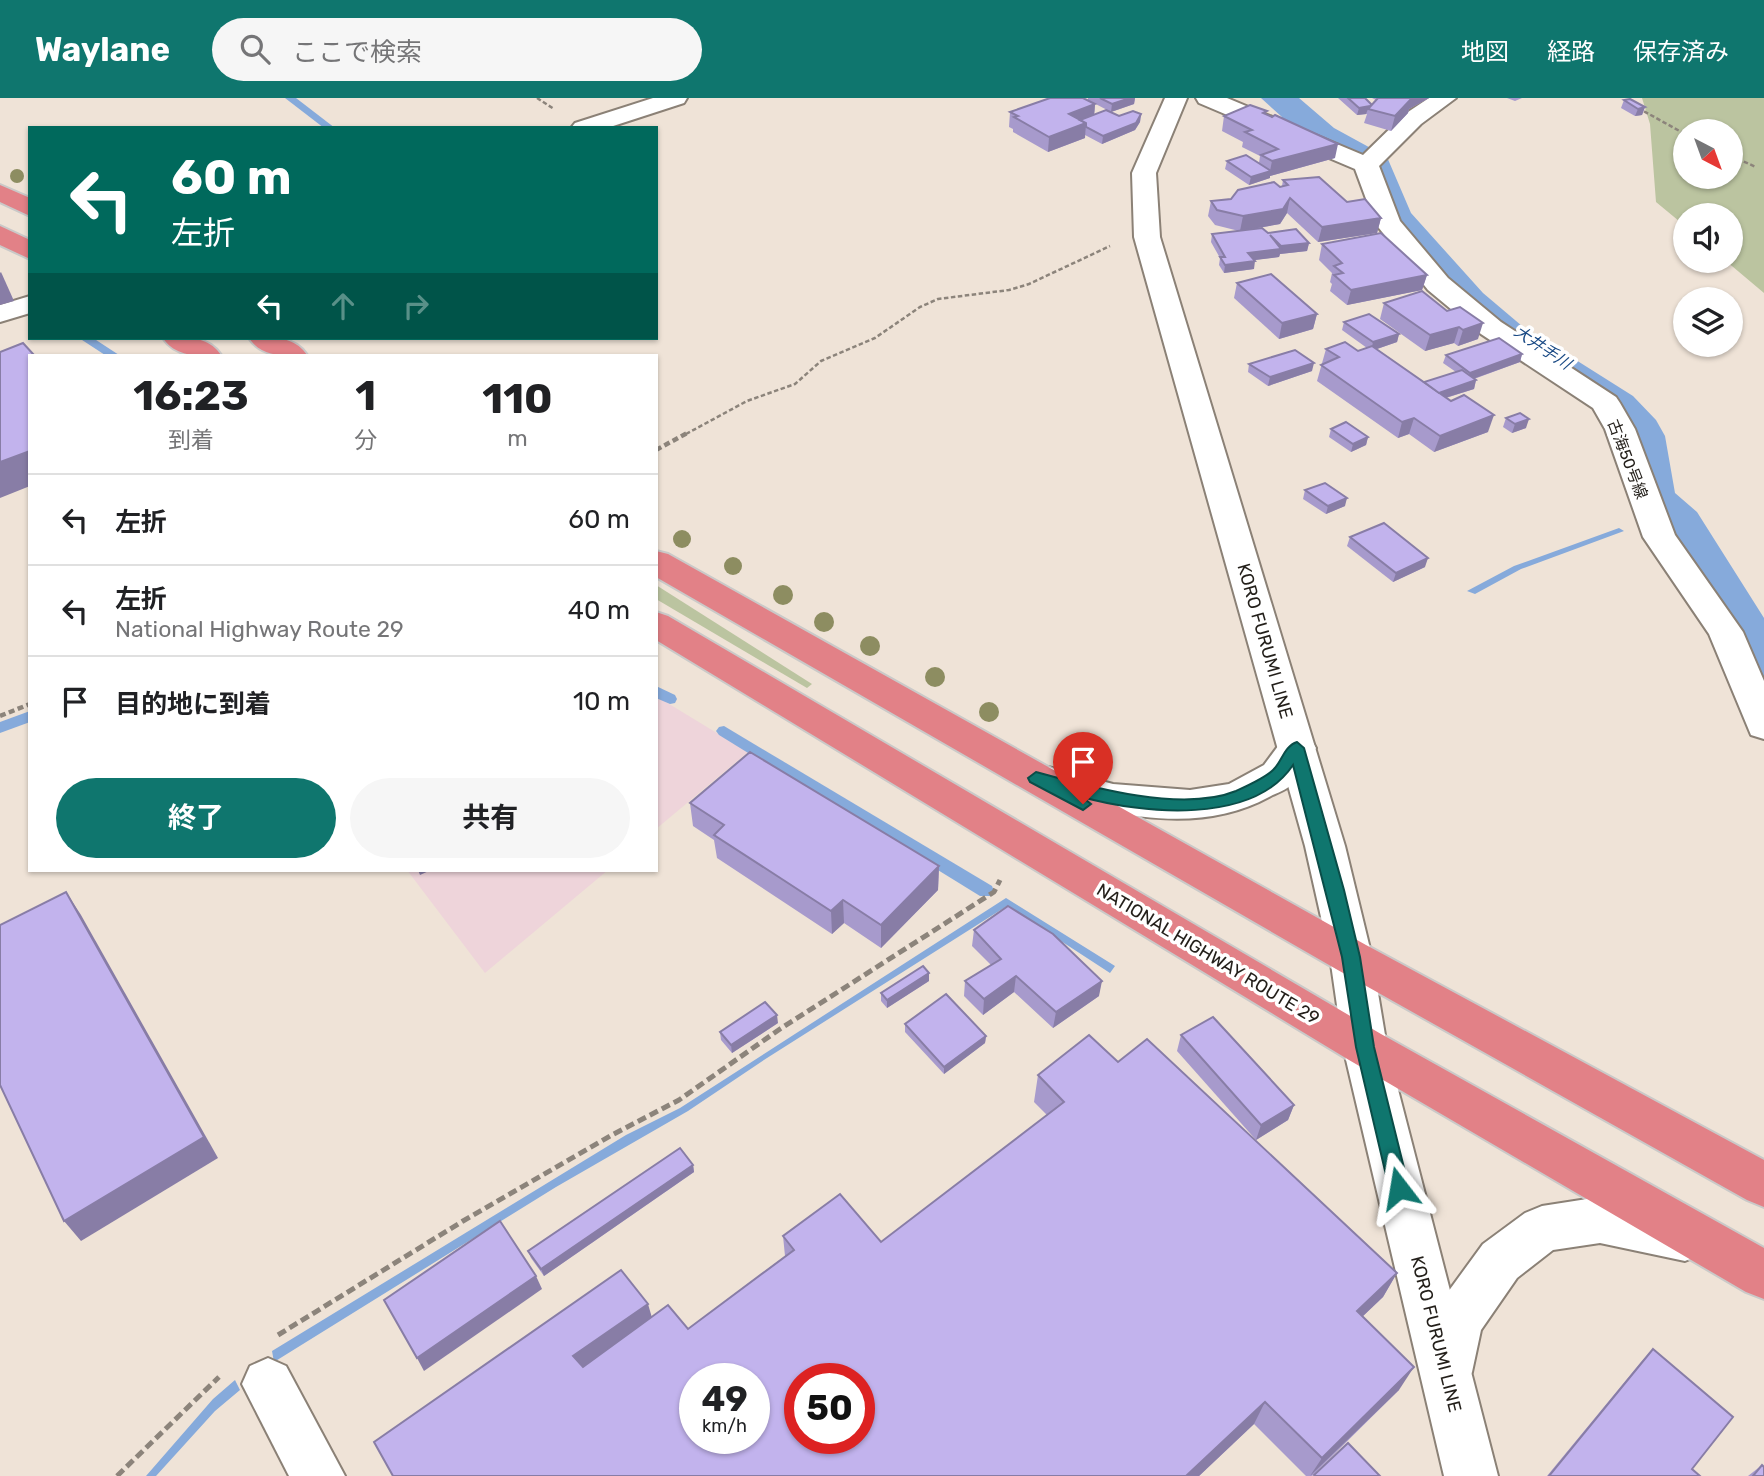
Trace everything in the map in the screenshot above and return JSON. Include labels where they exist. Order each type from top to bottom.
[{"type":"highway","points":[[0,192],[28,207]]},
{"type":"highway","points":[[0,234],[28,250]]},
{"type":"highway","points":[[181,340],[205,354]]},
{"type":"highway","points":[[267,340],[291,354]]},
{"type":"highway","points":[[658,563],[1351,957],[1764,1185]]},
{"type":"highway","name":"NATIONAL HIGHWAY ROUTE 29","points":[[658,625],[1365,1047],[1764,1275]]},
{"type":"street","points":[[589,126],[676,98]]},
{"type":"street","name":"KORO FURUMI LINE","points":[[1176,98],[1144,173],[1147,237],[1325,846],[1351,957],[1365,1047],[1471,1476]]},
{"type":"street","points":[[1207,98],[1366,165],[1412,120],[1445,98]]},
{"type":"street","name":"古海50号線","points":[[1366,165],[1388,223],[1438,284],[1491,328],[1605,403],[1620,429],[1659,537],[1727,632],[1764,726]]},
{"type":"street","points":[[0,314],[28,305]]},
{"type":"street","points":[[1036,778],[1114,799],[1190,805],[1237,797],[1278,775],[1297,748]]},
{"type":"street","points":[[1446,1375],[1458,1320],[1500,1261],[1542,1229],[1600,1220],[1707,1243]]},
{"type":"street","points":[[259,1368],[318,1476]]},
{"type":"path","points":[[1632,104],[1673,127]]},
{"type":"path","points":[[1743,161],[1756,167]]},
{"type":"path","points":[[658,449],[747,401],[795,384],[821,360],[875,338],[920,307],[938,299],[1029,285],[1130,236],[1147,237]]},
{"type":"path","points":[[0,716],[28,705]]},
{"type":"path","points":[[117,1476],[224,1373],[259,1368],[463,1221],[610,1136],[679,1100],[780,1029],[994,892],[1001,879]]},
{"type":"shaded area","points":[[658,697],[748,752],[658,827]]},
{"type":"shaded area","points":[[409,872],[606,872],[485,973]]},
{"type":"green space","points":[[1642,98],[1764,98],[1764,293],[1740,273],[1743,273],[1743,203],[1673,203],[1673,216],[1656,202],[1650,124]]},
{"type":"green space","points":[[658,586],[812,684],[807,688],[658,600]]},
{"type":"water","name":"大井手川","points":[[1261,98],[1299,98],[1334,128],[1387,157],[1411,213],[1483,293],[1522,326],[1633,396],[1656,420],[1665,436],[1675,493],[1697,512],[1764,618],[1764,684],[1664,518],[1647,485],[1637,434],[1620,405],[1489,320],[1400,232],[1375,166],[1278,121],[1282,117]]},
{"type":"water","points":[[1619,528],[1624,531],[1521,569],[1475,594],[1467,591],[1514,566]]},
{"type":"water","points":[[1006,898],[1115,966],[1110,973],[1007,906],[688,1111],[556,1187],[274,1362],[272,1351],[626,1135],[680,1108]]},
{"type":"water","points":[[235,1380],[240,1390],[215,1411],[156,1476],[146,1476],[213,1399]]},
{"type":"building","points":[[1050,98],[1083,98],[1095,104],[1069,114],[1086,123],[1049,137],[1010,112]]},
{"type":"building","points":[[1100,98],[1130,98],[1112,104]]},
{"type":"building","points":[[1348,98],[1365,98],[1372,105],[1359,108]]},
{"type":"building","points":[[1378,98],[1412,98],[1395,116],[1368,109]]},
{"type":"building","points":[[1630,99],[1645,107],[1638,109],[1624,100]]},
{"type":"building","points":[[1250,105],[1338,144],[1272,161],[1261,155],[1278,149],[1245,132],[1252,130],[1224,116]]},
{"type":"building","points":[[1106,110],[1119,116],[1133,111],[1141,114],[1136,123],[1103,136],[1086,127],[1086,123],[1080,120]]},
{"type":"building","points":[[1246,155],[1271,171],[1251,177],[1227,161]]},
{"type":"building","points":[[1319,177],[1347,202],[1365,199],[1381,218],[1322,227],[1290,198],[1283,209],[1243,216],[1217,210],[1211,201],[1231,199],[1238,190],[1274,182],[1280,187],[1288,185],[1283,180]]},
{"type":"building","points":[[1262,228],[1268,233],[1296,229],[1309,243],[1281,246],[1270,235],[1281,249],[1248,253],[1255,261],[1225,265],[1220,257],[1225,257],[1212,234]]},
{"type":"building","points":[[1381,233],[1427,275],[1351,290],[1334,275],[1343,273],[1334,266],[1342,263],[1322,244]]},
{"type":"building","points":[[1271,274],[1317,314],[1282,323],[1237,283]]},
{"type":"building","points":[[1422,291],[1447,311],[1460,307],[1483,323],[1463,330],[1459,327],[1430,335],[1384,303]]},
{"type":"building","points":[[1369,314],[1399,334],[1373,342],[1344,322]]},
{"type":"building","points":[[1499,338],[1522,354],[1470,373],[1446,355]]},
{"type":"building","points":[[1345,342],[1358,351],[1372,346],[1451,401],[1464,395],[1494,415],[1440,436],[1414,418],[1402,422],[1321,365],[1339,357],[1326,349]]},
{"type":"building","points":[[23,343],[33,354],[28,354],[28,452],[0,462],[0,352]]},
{"type":"building","points":[[1295,350],[1314,363],[1270,377],[1249,364]]},
{"type":"building","points":[[1462,370],[1476,380],[1439,393],[1424,382]]},
{"type":"building","points":[[1520,413],[1529,419],[1515,424],[1506,418]]},
{"type":"building","points":[[1346,422],[1368,437],[1353,444],[1331,429]]},
{"type":"building","points":[[1325,483],[1347,498],[1328,506],[1305,490]]},
{"type":"building","points":[[1384,523],[1428,558],[1396,573],[1350,537]]},
{"type":"building","points":[[750,752],[939,866],[881,925],[843,900],[831,911],[714,835],[724,825],[690,803]]},
{"type":"building","points":[[66,892],[204,1137],[64,1221],[0,1085],[0,925]]},
{"type":"building","points":[[1008,906],[1053,934],[1102,981],[1056,1012],[1016,976],[984,999],[965,981],[1001,959],[974,930]]},
{"type":"building","points":[[923,966],[929,973],[887,1000],[881,993]]},
{"type":"building","points":[[946,994],[986,1036],[944,1067],[905,1024]]},
{"type":"building","points":[[765,1002],[777,1015],[731,1045],[720,1032]]},
{"type":"building","points":[[1213,1017],[1294,1105],[1261,1125],[1181,1035]]},
{"type":"building","points":[[1089,1035],[1118,1062],[1147,1039],[1397,1273],[1357,1311],[1414,1367],[1322,1458],[1265,1402],[1186,1476],[393,1476],[374,1442],[621,1270],[648,1304],[573,1356],[583,1367],[668,1305],[688,1329],[794,1250],[783,1236],[840,1194],[881,1242],[1064,1102],[1038,1075]]},
{"type":"building","points":[[680,1148],[693,1165],[541,1269],[528,1251]]},
{"type":"building","points":[[500,1221],[536,1276],[417,1358],[384,1300]]},
{"type":"building","points":[[1653,1349],[1733,1417],[1692,1469],[1700,1476],[1549,1476]]},
{"type":"building","points":[[1348,1443],[1380,1476],[1314,1475]]},
{"type":"building","points":[[1762,1465],[1764,1476],[1753,1476]]},
{"type":"waterway","points":[[290,98],[327,126]]},
{"type":"waterway","points":[[88,340],[111,354]]},
{"type":"waterway","points":[[658,692],[670,699]]},
{"type":"waterway","points":[[0,728],[28,717]]},
{"type":"waterway","points":[[724,731],[986,891]]},
{"type":"route","points":[[1083,804],[1036,778],[1114,799],[1190,805],[1237,797],[1278,775],[1297,748],[1336,890],[1351,957],[1365,1047],[1399,1188]]}]
